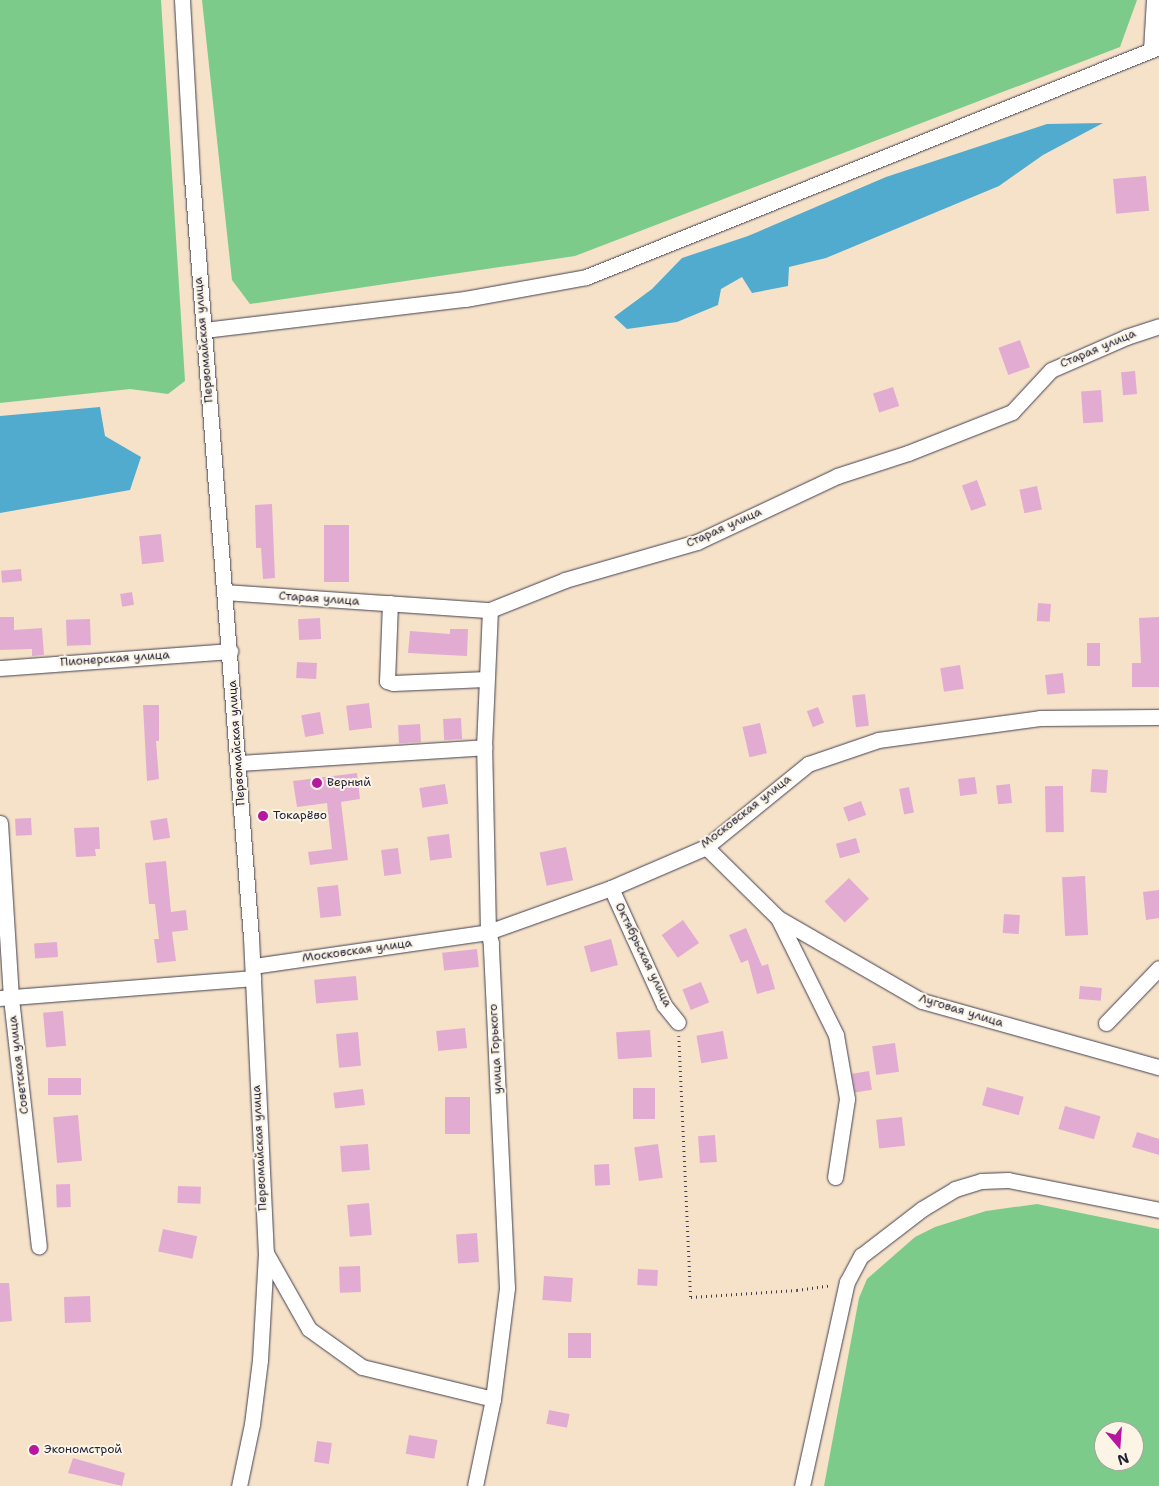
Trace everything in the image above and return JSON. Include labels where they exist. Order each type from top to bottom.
[{"type":"street","name":"Первомайская улица","points":[[182,0],[204,330],[253,972],[266,1253],[260,1360],[252,1424],[239,1486]]},
{"type":"street","points":[[204,330],[465,299],[586,277],[1155,49],[1154,0]]},
{"type":"street","name":"Старая улица","points":[[224,592],[490,610],[565,580],[698,542],[837,476],[908,453],[1012,412],[1051,370],[1126,336],[1159,326]]},
{"type":"street","points":[[390,603],[387,681],[393,683],[486,680]]},
{"type":"street","name":"улица Горького","points":[[475,1486],[494,1399],[507,1288],[491,943],[488,932],[484,747],[490,610]]},
{"type":"street","name":"Пионерская улица","points":[[0,668],[230,651]]},
{"type":"street","name":"Московская улица","points":[[6,998],[253,972],[488,932],[611,888],[706,847],[808,764],[878,740],[1040,718],[1159,717]]},
{"type":"street","points":[[238,763],[484,747]]},
{"type":"street","name":"Советская улица","points":[[0,823],[6,998],[38,1246]]},
{"type":"street","points":[[706,847],[778,918],[836,1035],[847,1100],[835,1177]]},
{"type":"street","name":"Октябрьская улица","points":[[611,888],[664,1005],[678,1022]]},
{"type":"street","name":"Луговая улица","points":[[778,918],[922,1001],[1159,1067]]},
{"type":"street","points":[[1106,1023],[1159,968]]},
{"type":"street","points":[[802,1486],[847,1282],[861,1256],[922,1209],[955,1189],[981,1181],[1008,1180],[1045,1185],[1159,1210]]},
{"type":"street","points":[[266,1253],[309,1328],[362,1367],[494,1399]]},
{"type":"path","points":[[678,1022],[692,1297],[797,1290],[847,1282]]},
{"type":"green space","points":[[0,0],[161,0],[185,381],[168,394],[130,389],[0,403]]},
{"type":"green space","points":[[202,0],[1137,0],[1120,47],[575,256],[250,304],[232,280]]},
{"type":"green space","points":[[1037,1204],[1159,1229],[1159,1486],[824,1486],[859,1298],[867,1279],[915,1237],[935,1227],[986,1211]]},
{"type":"water","points":[[1103,123],[1043,155],[999,186],[826,258],[789,267],[788,286],[752,293],[742,277],[721,289],[718,305],[677,322],[627,329],[614,317],[652,289],[682,258],[748,236],[886,177],[1047,124]]},
{"type":"water","points":[[100,407],[105,436],[141,457],[130,490],[0,513],[0,416]]},
{"type":"building","points":[[1146,176],[1149,211],[1116,214],[1113,179]]},
{"type":"building","points":[[1020,340],[1030,367],[1008,375],[998,348]]},
{"type":"building","points":[[1135,371],[1137,394],[1123,395],[1121,372]]},
{"type":"building","points":[[893,387],[899,406],[879,413],[873,393]]},
{"type":"building","points":[[1101,390],[1103,422],[1083,423],[1081,391]]},
{"type":"building","points":[[977,480],[986,505],[971,511],[962,485]]},
{"type":"building","points":[[1037,486],[1042,509],[1024,513],[1019,490]]},
{"type":"building","points":[[272,504],[275,578],[263,579],[261,548],[256,548],[255,505]]},
{"type":"building","points":[[324,525],[349,525],[349,582],[324,582]]},
{"type":"building","points":[[161,534],[164,562],[142,564],[139,536]]},
{"type":"building","points":[[21,569],[22,581],[2,583],[1,571]]},
{"type":"building","points":[[132,592],[134,605],[122,607],[120,594]]},
{"type":"building","points":[[1038,603],[1051,604],[1050,622],[1037,621]]},
{"type":"building","points":[[0,617],[14,617],[14,630],[42,628],[44,655],[32,656],[32,649],[0,650]]},
{"type":"building","points":[[1159,617],[1159,687],[1132,687],[1132,663],[1141,663],[1139,618]]},
{"type":"building","points":[[320,618],[321,639],[299,640],[298,619]]},
{"type":"building","points":[[90,619],[91,645],[67,646],[66,620]]},
{"type":"building","points":[[450,629],[468,629],[467,656],[408,653],[410,631],[450,634]]},
{"type":"building","points":[[1087,643],[1100,643],[1100,666],[1087,666]]},
{"type":"building","points":[[297,662],[317,663],[316,679],[296,678]]},
{"type":"building","points":[[960,665],[964,689],[944,692],[940,668]]},
{"type":"building","points":[[1063,673],[1065,693],[1047,695],[1045,675]]},
{"type":"building","points":[[865,694],[869,726],[856,727],[852,696]]},
{"type":"building","points":[[369,703],[372,728],[349,731],[346,706]]},
{"type":"building","points":[[143,705],[159,705],[159,741],[156,741],[159,779],[147,781]]},
{"type":"building","points":[[818,707],[824,723],[813,727],[807,711]]},
{"type":"building","points":[[320,712],[324,734],[305,737],[301,715]]},
{"type":"building","points":[[461,718],[462,739],[444,740],[443,719]]},
{"type":"building","points":[[760,723],[767,753],[749,757],[742,727]]},
{"type":"building","points":[[420,724],[421,742],[399,743],[398,725]]},
{"type":"building","points":[[1092,769],[1108,770],[1106,793],[1090,792]]},
{"type":"building","points":[[357,773],[360,799],[341,802],[348,860],[310,865],[308,852],[332,849],[327,803],[297,807],[293,781]]},
{"type":"building","points":[[975,777],[977,794],[960,796],[958,779]]},
{"type":"building","points":[[445,784],[448,804],[422,808],[419,788]]},
{"type":"building","points":[[1010,784],[1012,803],[998,804],[996,785]]},
{"type":"building","points":[[1045,786],[1063,786],[1064,832],[1046,832]]},
{"type":"building","points":[[909,787],[914,813],[904,814],[899,789]]},
{"type":"building","points":[[861,801],[866,815],[848,822],[843,807]]},
{"type":"building","points":[[31,818],[32,835],[16,836],[15,819]]},
{"type":"building","points":[[167,818],[170,838],[153,840],[150,821]]},
{"type":"building","points":[[99,827],[100,849],[95,849],[96,856],[76,857],[74,828]]},
{"type":"building","points":[[449,834],[452,858],[430,861],[427,837]]},
{"type":"building","points":[[856,838],[860,852],[840,858],[836,844]]},
{"type":"building","points":[[566,847],[573,880],[547,886],[540,853]]},
{"type":"building","points":[[398,848],[401,874],[384,876],[381,850]]},
{"type":"building","points":[[166,861],[171,912],[186,910],[188,930],[172,932],[176,961],[157,963],[154,939],[159,939],[155,904],[149,904],[145,863]]},
{"type":"building","points":[[1085,876],[1088,935],[1065,936],[1062,877]]},
{"type":"building","points":[[849,878],[869,899],[845,922],[825,902]]},
{"type":"building","points":[[338,885],[341,916],[320,918],[317,887]]},
{"type":"building","points":[[1159,890],[1159,918],[1146,920],[1143,892]]},
{"type":"building","points":[[1004,914],[1020,915],[1019,934],[1003,933]]},
{"type":"building","points":[[683,920],[699,943],[678,958],[662,935]]},
{"type":"building","points":[[746,928],[762,966],[768,964],[775,989],[757,994],[748,960],[741,963],[729,935]]},
{"type":"building","points":[[611,939],[618,965],[591,972],[584,946]]},
{"type":"building","points":[[57,942],[58,957],[35,959],[34,944]]},
{"type":"building","points":[[477,949],[479,967],[444,971],[442,953]]},
{"type":"building","points":[[356,976],[358,1000],[316,1004],[314,980]]},
{"type":"building","points":[[701,982],[709,1002],[691,1010],[682,989]]},
{"type":"building","points":[[1080,986],[1102,988],[1101,1001],[1079,999]]},
{"type":"building","points":[[63,1011],[66,1046],[46,1048],[43,1013]]},
{"type":"building","points":[[465,1028],[467,1048],[438,1051],[436,1031]]},
{"type":"building","points":[[650,1030],[652,1057],[618,1059],[616,1032]]},
{"type":"building","points":[[723,1031],[728,1059],[701,1063],[696,1036]]},
{"type":"building","points":[[358,1032],[361,1066],[339,1068],[336,1034]]},
{"type":"building","points":[[895,1043],[899,1072],[876,1075],[872,1046]]},
{"type":"building","points":[[869,1071],[872,1090],[855,1092],[852,1074]]},
{"type":"building","points":[[48,1078],[81,1078],[81,1095],[48,1095]]},
{"type":"building","points":[[987,1087],[1024,1097],[1019,1115],[982,1105]]},
{"type":"building","points":[[633,1088],[655,1088],[655,1119],[633,1119]]},
{"type":"building","points":[[363,1089],[365,1105],[335,1109],[333,1093]]},
{"type":"building","points":[[445,1097],[470,1097],[470,1134],[445,1134]]},
{"type":"building","points":[[1065,1106],[1101,1116],[1094,1139],[1058,1129]]},
{"type":"building","points":[[78,1115],[82,1161],[57,1163],[53,1117]]},
{"type":"building","points":[[902,1117],[905,1146],[879,1149],[876,1120]]},
{"type":"building","points":[[1137,1132],[1159,1139],[1159,1155],[1132,1147]]},
{"type":"building","points":[[715,1135],[717,1162],[700,1163],[698,1136]]},
{"type":"building","points":[[368,1144],[370,1170],[342,1172],[340,1146]]},
{"type":"building","points":[[658,1144],[663,1178],[639,1181],[634,1147]]},
{"type":"building","points":[[609,1164],[610,1185],[595,1186],[594,1165]]},
{"type":"building","points":[[56,1184],[70,1184],[71,1207],[57,1207]]},
{"type":"building","points":[[178,1186],[201,1187],[200,1204],[177,1203]]},
{"type":"building","points":[[369,1203],[372,1235],[350,1237],[347,1205]]},
{"type":"building","points":[[163,1229],[197,1236],[192,1259],[158,1251]]},
{"type":"building","points":[[477,1233],[479,1262],[458,1263],[456,1234]]},
{"type":"building","points":[[360,1266],[361,1292],[340,1293],[339,1267]]},
{"type":"building","points":[[638,1269],[658,1270],[657,1286],[637,1285]]},
{"type":"building","points":[[544,1276],[573,1278],[571,1302],[542,1300]]},
{"type":"building","points":[[0,1283],[9,1283],[12,1321],[0,1322]]},
{"type":"building","points":[[90,1296],[91,1322],[65,1323],[64,1297]]},
{"type":"building","points":[[568,1333],[591,1333],[591,1358],[568,1358]]},
{"type":"building","points":[[549,1410],[570,1414],[567,1428],[546,1424]]},
{"type":"building","points":[[409,1435],[438,1440],[434,1459],[406,1454]]},
{"type":"building","points":[[317,1441],[332,1443],[329,1464],[314,1462]]},
{"type":"building","points":[[73,1458],[125,1473],[122,1486],[68,1473]]},
{"type":"place","name":"Верный","points":[[317,783]]},
{"type":"place","name":"Токарёво","points":[[263,816]]},
{"type":"place","name":"Экономстрой","points":[[34,1450]]}]
